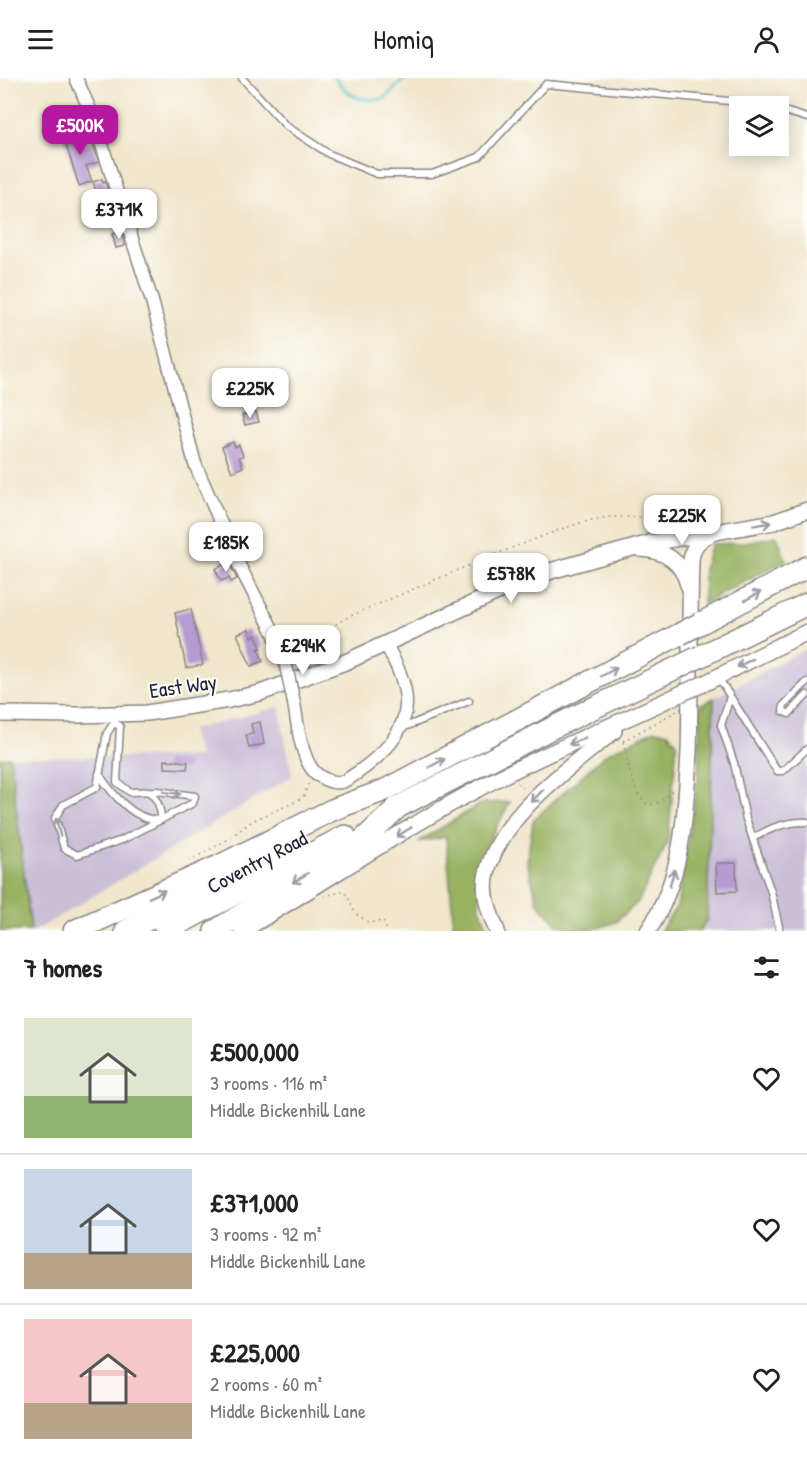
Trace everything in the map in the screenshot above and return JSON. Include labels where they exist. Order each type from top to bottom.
[{"type":"highway","points":[[74,931],[219,866],[332,810],[385,790],[807,567]]},
{"type":"highway","name":"Coventry Road","points":[[165,931],[554,727],[807,604]]},
{"type":"highway","name":"Coventry Road","points":[[126,931],[291,845],[385,790]]},
{"type":"highway","points":[[215,931],[363,840],[398,807]]},
{"type":"street","points":[[76,78],[93,117],[152,301],[195,464],[240,567],[273,629],[283,654],[299,728],[311,768],[327,780],[340,782],[371,763],[400,729],[406,705],[405,694],[386,644]]},
{"type":"street","name":"East Way","points":[[0,714],[114,718],[260,693],[308,677],[386,644],[504,589],[554,570],[650,543],[774,522],[807,510]]},
{"type":"street","points":[[648,931],[660,913],[673,878],[687,807],[690,594],[693,548],[700,539],[716,532]]},
{"type":"street","points":[[633,549],[651,549],[673,559],[685,574],[690,594]]},
{"type":"street","points":[[242,931],[485,785],[554,751],[630,718],[680,702],[703,684],[807,632]]},
{"type":"street","points":[[497,931],[487,908],[485,880],[492,855],[510,827],[534,799],[559,775],[630,718]]},
{"type":"lane","points":[[242,78],[286,126],[329,154],[376,174],[432,174],[479,157],[546,84],[729,101]]},
{"type":"lane","points":[[789,112],[807,118]]},
{"type":"lane","points":[[718,677],[777,771],[783,771],[807,749]]},
{"type":"lane","points":[[807,682],[783,705],[783,711],[789,714],[807,694]]},
{"type":"lane","points":[[730,697],[722,725],[734,763],[746,819],[771,892],[780,931]]},
{"type":"lane","points":[[400,729],[469,701]]},
{"type":"lane","points":[[114,718],[120,726],[117,782],[130,792],[148,791],[195,795],[194,803],[122,840],[77,855],[64,848],[55,818],[63,805],[97,787],[99,774],[107,733],[114,718]]},
{"type":"lane","points":[[99,774],[108,788],[130,810],[151,821],[161,820]]},
{"type":"lane","points":[[148,791],[154,796],[161,809],[161,820]]},
{"type":"lane","points":[[753,838],[772,827],[795,821],[807,822]]},
{"type":"path","points":[[283,654],[348,617],[491,556],[564,528],[591,520],[611,518],[680,519],[701,523]]},
{"type":"path","points":[[677,785],[663,802],[649,805],[642,802],[635,789],[623,741],[680,702]]},
{"type":"path","points":[[188,862],[226,840],[252,821],[304,796],[309,780],[306,770],[311,768]]},
{"type":"path","points":[[517,783],[534,799]]},
{"type":"path","points":[[317,896],[327,890]]},
{"type":"path","points":[[320,897],[345,891],[355,913],[369,923],[383,921],[387,931]]},
{"type":"shaded area","points":[[807,648],[807,931],[700,931],[707,919],[714,698]]},
{"type":"shaded area","points":[[279,707],[292,776],[35,931],[31,931],[10,757],[199,757],[191,730]]},
{"type":"green space","points":[[777,536],[786,560],[703,604],[704,567],[711,544],[740,543]]},
{"type":"green space","points":[[714,698],[707,919],[700,931],[660,931],[677,906],[698,779],[700,705]]},
{"type":"green space","points":[[655,730],[668,733],[677,743],[668,841],[638,902],[616,922],[594,929],[574,930],[556,923],[538,903],[527,862],[533,820],[606,754]]},
{"type":"green space","points":[[10,757],[31,931],[0,931],[0,758]]},
{"type":"green space","points":[[510,802],[485,849],[479,905],[489,931],[454,931],[446,837],[418,842],[482,803]]},
{"type":"building","points":[[74,128],[81,146],[92,142],[99,162],[86,166],[92,181],[79,186],[62,132]]},
{"type":"building","points":[[102,179],[110,196],[107,197],[108,201],[100,204],[93,182]]},
{"type":"building","points":[[121,231],[125,246],[116,248],[112,234]]},
{"type":"building","points":[[256,412],[259,422],[245,425],[242,415]]},
{"type":"building","points":[[233,442],[235,447],[239,445],[243,456],[239,457],[243,467],[232,472],[222,447]]},
{"type":"building","points":[[229,562],[237,579],[231,582],[229,578],[221,581],[215,569]]},
{"type":"building","points":[[191,609],[203,665],[186,668],[175,613]]},
{"type":"building","points":[[249,629],[252,637],[256,635],[263,661],[251,666],[237,634]]},
{"type":"building","points":[[260,722],[264,744],[249,748],[246,735],[253,734],[251,724]]},
{"type":"building","points":[[165,760],[188,762],[187,769],[165,768]]},
{"type":"building","points":[[716,863],[736,863],[737,891],[717,892]]},
{"type":"waterway","points":[[335,78],[345,90],[361,99],[384,99],[405,78]]}]
